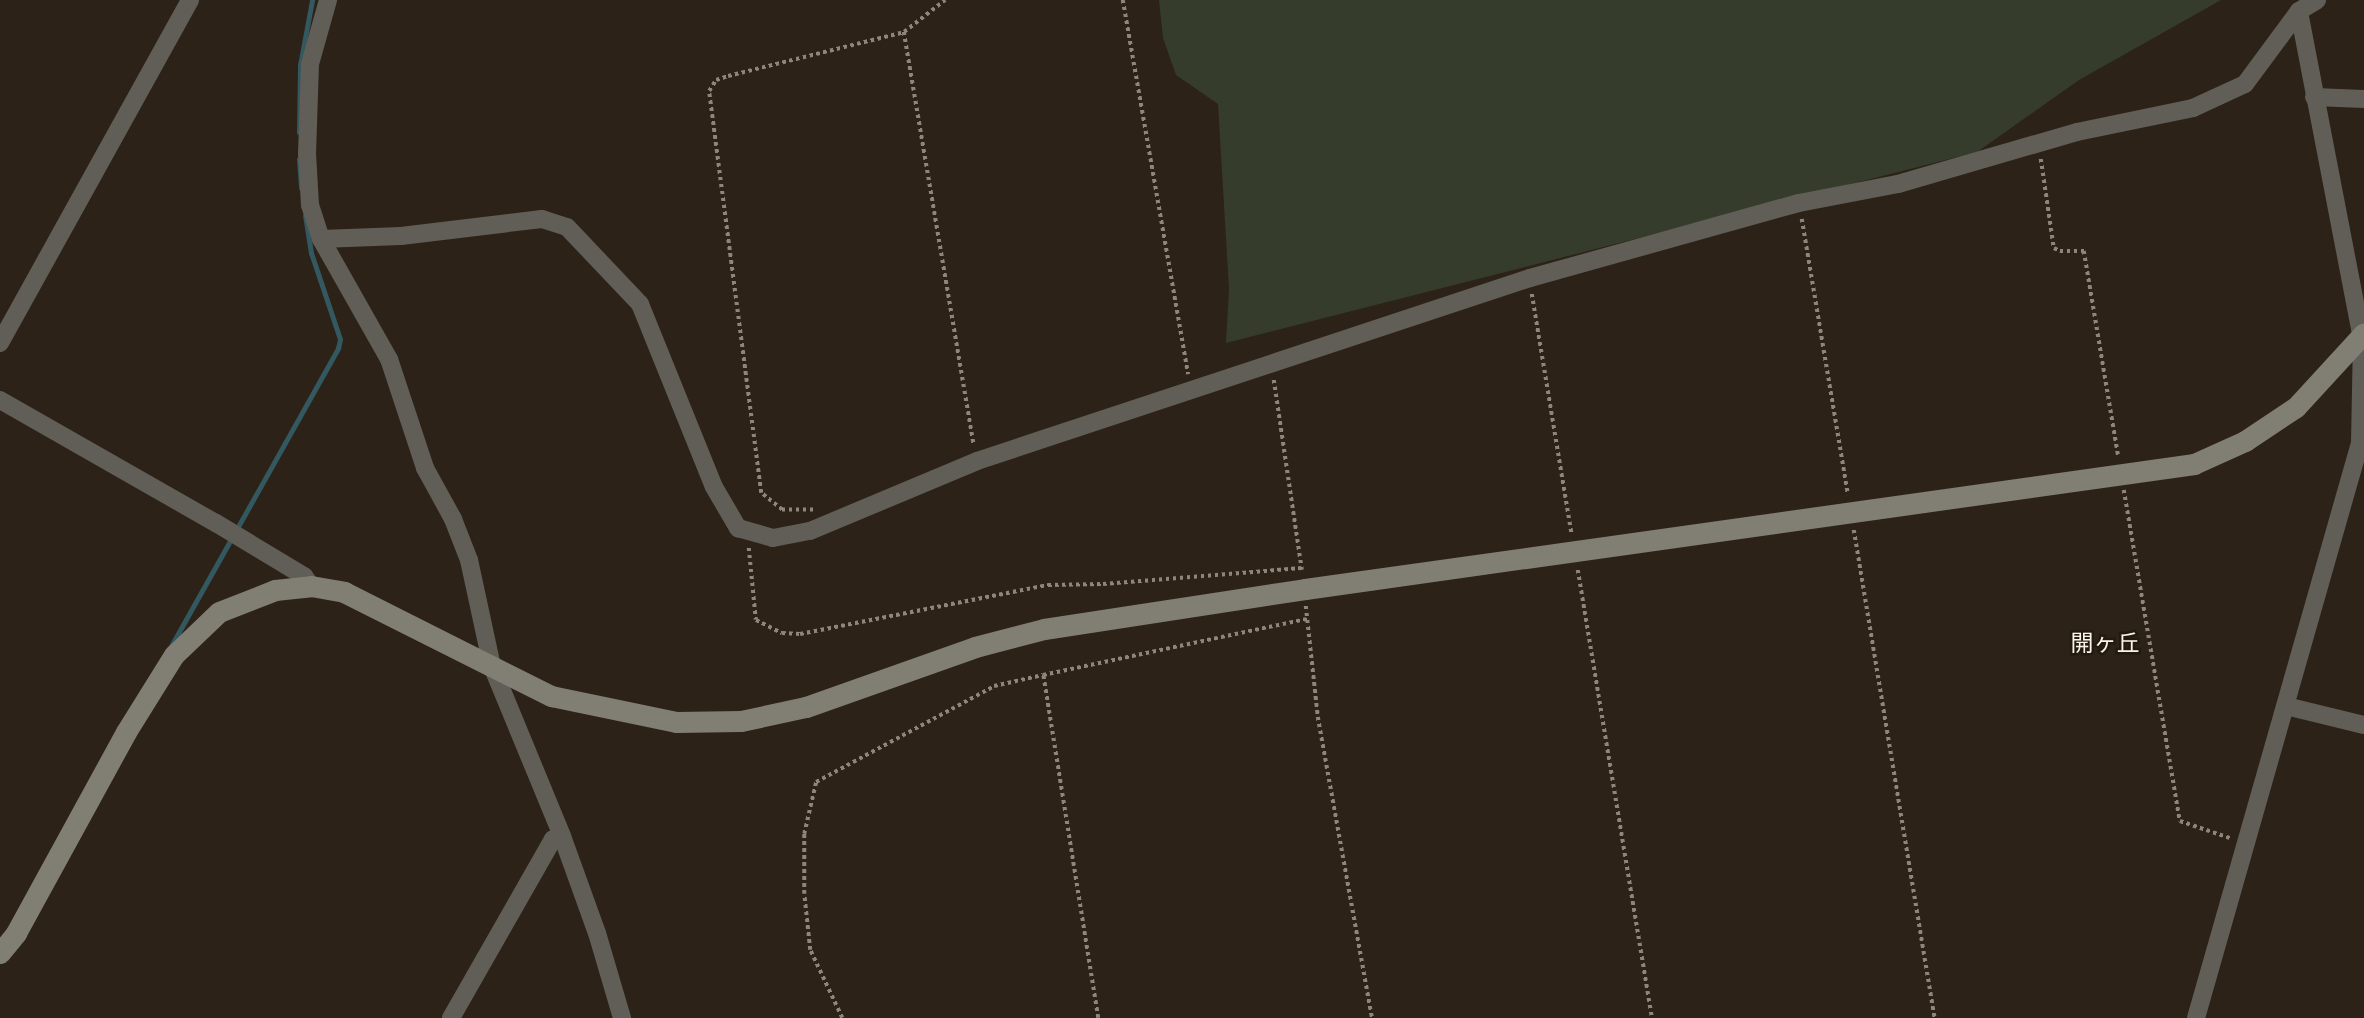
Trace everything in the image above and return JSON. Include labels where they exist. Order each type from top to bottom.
[{"type":"street","points":[[0,343],[190,0]]},
{"type":"street","points":[[328,0],[310,64],[307,153],[310,205],[321,239],[389,359],[425,468],[453,519],[469,560],[492,666],[562,836],[597,933],[622,1018]]},
{"type":"street","points":[[321,239],[401,236],[542,219],[567,227],[640,304],[714,487],[738,528],[773,538],[810,531],[976,461],[1190,388],[1530,278],[1800,203],[1898,184],[2077,132],[2193,108],[2245,84],[2299,11],[2317,0]]},
{"type":"street","points":[[2196,1018],[2248,844],[2360,443],[2363,336],[2299,11]]},
{"type":"street","points":[[2314,97],[2364,99]]},
{"type":"street","points":[[0,953],[16,933],[126,732],[174,655],[219,612],[275,590],[312,586],[344,592],[551,696],[676,722],[741,721],[806,707],[975,647],[1044,629],[1305,589],[2194,464],[2245,442],[2296,407],[2363,336]]},
{"type":"street","points":[[0,400],[227,529],[304,576],[312,586]]},
{"type":"street","points":[[2286,706],[2364,725]]},
{"type":"street","points":[[452,1018],[553,839],[562,836]]},
{"type":"path","points":[[835,520],[822,509],[795,513],[782,510],[761,493],[709,90],[716,80],[728,76],[904,32],[945,0]]},
{"type":"path","points":[[1123,0],[1190,388]]},
{"type":"path","points":[[904,32],[976,461]]},
{"type":"path","points":[[2038,143],[2054,248],[2084,251],[2180,821],[2248,844]]},
{"type":"path","points":[[1800,203],[1936,1018]]},
{"type":"path","points":[[1530,278],[1652,1018]]},
{"type":"path","points":[[1272,361],[1305,589],[1318,717],[1372,1018]]},
{"type":"path","points":[[748,531],[756,620],[782,633],[800,634],[1048,585],[1103,584],[1301,568]]},
{"type":"path","points":[[842,1018],[810,950],[804,894],[804,834],[816,782],[994,686],[1307,619]]},
{"type":"path","points":[[1043,675],[1098,1018]]},
{"type":"green space","points":[[1159,0],[2221,0],[2079,80],[1977,152],[1226,343],[1229,289],[1218,104],[1176,75],[1163,38]]},
{"type":"waterway","points":[[299,132],[300,65],[312,0]]},
{"type":"waterway","points":[[299,159],[301,188]]},
{"type":"waterway","points":[[171,646],[338,348],[340,339],[311,253],[305,215]]},
{"type":"district","name":"開ヶ丘","points":[[2105,643]]}]
